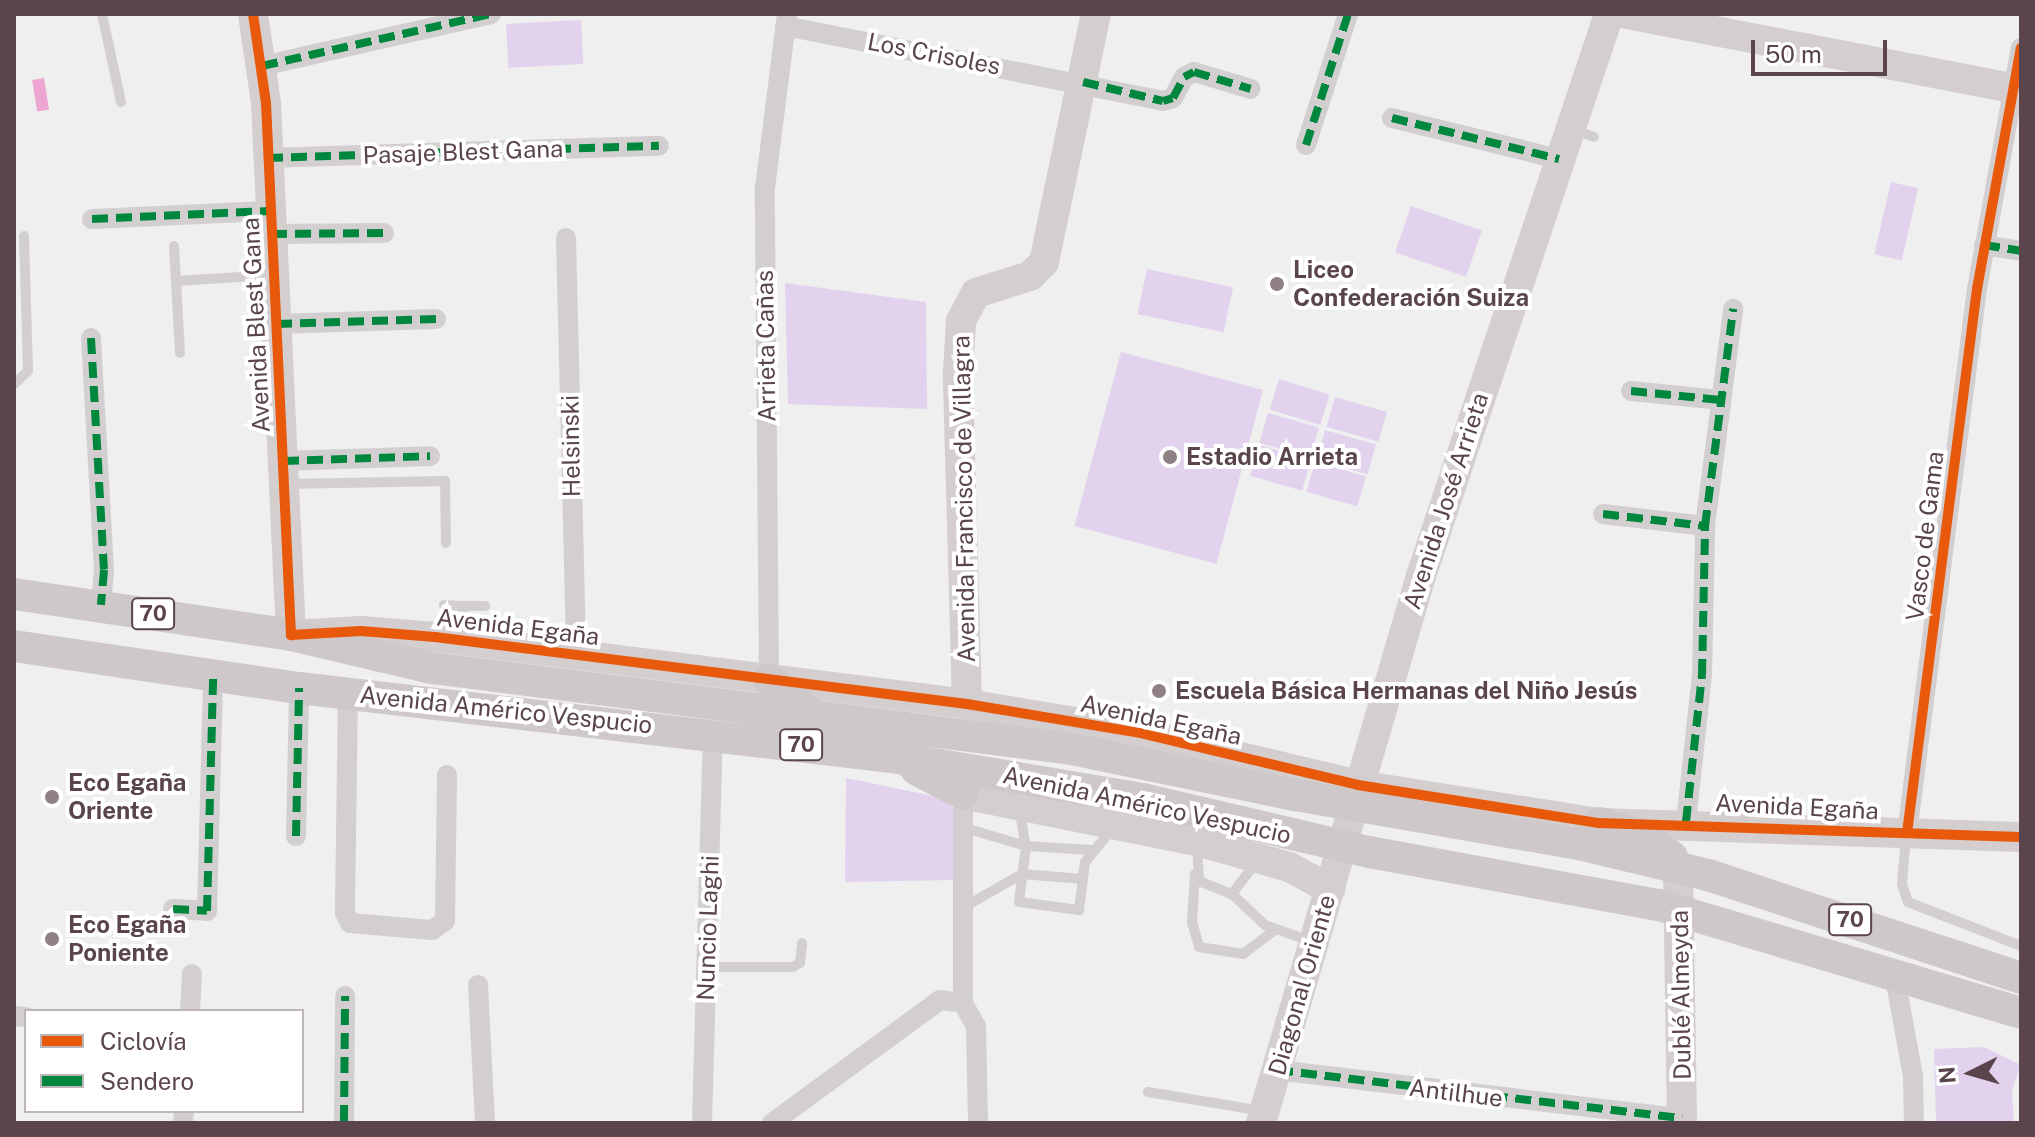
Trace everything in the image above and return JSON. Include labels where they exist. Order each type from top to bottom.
[{"type":"main road","name":"Avenida Egaña","points":[[14,594],[291,635]]},
{"type":"main road","points":[[256,681],[281,663],[291,635]]},
{"type":"main road","name":"Avenida Américo Vespucio","points":[[291,635],[432,668],[1072,749],[1355,796],[1678,867],[2021,978]]},
{"type":"main road","name":"70","points":[[14,646],[256,681]]},
{"type":"main road","points":[[769,679],[813,716]]},
{"type":"main road","name":"Avenida Américo Vespucio","points":[[256,681],[713,733],[892,757],[1143,799],[1341,846],[1680,911],[1894,972],[2021,1013]]},
{"type":"main road","points":[[892,757],[963,794]]},
{"type":"main road","points":[[1599,823],[1651,840],[1678,867]]},
{"type":"street","name":"Avenida Blest Gana","points":[[253,14],[262,66],[291,635]]},
{"type":"street","points":[[262,66],[491,14]]},
{"type":"street","name":"Avenida Francisco de Villagra","points":[[967,704],[958,373],[961,321],[976,293],[1030,276],[1044,262],[1096,14]]},
{"type":"street","points":[[1306,145],[1348,14]]},
{"type":"street","name":"Avenida José Arrieta","points":[[1341,846],[1559,159],[1582,132],[1609,14]]},
{"type":"street","points":[[1627,14],[2017,89]]},
{"type":"street","name":"Los Crisoles","points":[[786,20],[1163,101],[1173,98],[1184,77],[1194,72],[1251,89]]},
{"type":"street","name":"Arrieta Cañas","points":[[769,679],[765,188],[786,20]]},
{"type":"street","name":"Vasco de Gama","points":[[1907,833],[1984,245],[2017,89],[2021,48]]},
{"type":"street","points":[[1392,118],[1559,159]]},
{"type":"street","name":"Pasaje Blest Gana","points":[[267,158],[659,146]]},
{"type":"street","points":[[92,219],[271,222],[384,233]]},
{"type":"street","name":"Helsinski","points":[[566,238],[576,653]]},
{"type":"street","points":[[1984,245],[2021,251]]},
{"type":"street","points":[[1686,822],[1702,675],[1705,526],[1733,309]]},
{"type":"street","points":[[276,324],[436,319]]},
{"type":"street","points":[[91,338],[104,570],[101,605]]},
{"type":"street","points":[[1631,391],[1721,400]]},
{"type":"street","points":[[284,472],[430,456]]},
{"type":"street","points":[[1603,514],[1705,526]]},
{"type":"street","name":"Avenida Egaña","points":[[291,635],[361,631],[463,640],[967,704],[1140,733],[1355,796],[1599,823],[1686,822],[2021,837]]},
{"type":"street","points":[[173,909],[207,911],[213,675]]},
{"type":"street","points":[[296,836],[299,688]]},
{"type":"street","points":[[348,693],[345,913],[350,923],[432,930],[445,921],[447,775]]},
{"type":"street","name":"Nuncio Laghi","points":[[702,1123],[713,733]]},
{"type":"street","points":[[963,794],[966,906],[963,1003],[976,1026],[978,1123]]},
{"type":"street","name":"Avenida Américo Vespucio","points":[[963,794],[1118,822],[1197,841],[1301,871],[1330,889]]},
{"type":"street","name":"Diagonal Oriente","points":[[1263,1117],[1341,846]]},
{"type":"street","name":"Dublé Almeyda","points":[[1678,867],[1682,1120]]},
{"type":"street","points":[[1894,972],[1913,1077],[1914,1123]]},
{"type":"street","points":[[190,1009],[192,974]]},
{"type":"street","points":[[478,985],[485,1123]]},
{"type":"street","points":[[344,1123],[345,996]]},
{"type":"street","points":[[772,1123],[940,1000],[963,1003]]},
{"type":"street","name":"Antilhue","points":[[1277,1070],[1682,1120]]},
{"type":"lane","points":[[102,14],[121,102]]},
{"type":"lane","points":[[14,384],[28,371],[24,236]]},
{"type":"lane","points":[[174,246],[180,353]]},
{"type":"lane","points":[[176,281],[274,275]]},
{"type":"lane","points":[[284,472],[445,481],[446,543]]},
{"type":"lane","points":[[444,605],[485,606]]},
{"type":"lane","points":[[463,606],[463,640]]},
{"type":"lane","points":[[1007,802],[1021,819],[1026,846],[1019,902],[1079,910],[1091,850],[1143,799]]},
{"type":"lane","points":[[965,828],[1026,846],[1091,850]]},
{"type":"lane","name":"Vasco de Gama","points":[[1907,833],[1902,884],[1914,906],[2021,946]]},
{"type":"lane","points":[[1197,841],[1192,922],[1199,947],[1243,954],[1276,929]]},
{"type":"lane","points":[[1232,894],[1259,858]]},
{"type":"lane","points":[[966,906],[1022,874],[1083,879]]},
{"type":"lane","points":[[1195,874],[1205,885],[1232,894],[1276,929],[1315,943]]},
{"type":"lane","points":[[707,967],[793,967],[800,963],[802,943]]},
{"type":"lane","points":[[1148,1092],[1263,1117]]},
{"type":"shaded area","points":[[581,20],[583,64],[508,68],[506,24]]},
{"type":"shaded area","points":[[44,78],[49,110],[37,111],[32,80]]},
{"type":"shaded area","points":[[1891,182],[1918,188],[1902,260],[1874,254]]},
{"type":"shaded area","points":[[1411,206],[1482,230],[1466,277],[1395,252]]},
{"type":"shaded area","points":[[1147,269],[1233,287],[1224,332],[1137,314]]},
{"type":"shaded area","points":[[785,283],[926,302],[927,409],[788,404]]},
{"type":"shaded area","name":"Estadio Arrieta","points":[[1121,352],[1263,390],[1216,564],[1074,526]]},
{"type":"shaded area","points":[[1279,379],[1330,394],[1320,425],[1270,410]]},
{"type":"shaded area","points":[[1335,397],[1387,412],[1378,442],[1326,427]]},
{"type":"shaded area","points":[[1268,413],[1319,428],[1310,457],[1259,443]]},
{"type":"shaded area","points":[[1325,430],[1376,445],[1367,474],[1316,460]]},
{"type":"shaded area","points":[[1259,445],[1311,460],[1302,491],[1250,476]]},
{"type":"shaded area","points":[[1315,462],[1366,477],[1357,506],[1306,492]]},
{"type":"shaded area","points":[[846,778],[943,798],[953,808],[956,880],[845,882]]},
{"type":"shaded area","points":[[1984,1047],[2021,1065],[2012,1090],[2014,1123],[1936,1123],[1934,1049]]},
{"type":"marked path","points":[[262,66],[491,14]]},
{"type":"marked path","points":[[1306,145],[1348,14]]},
{"type":"marked path","points":[[1083,82],[1163,101],[1173,98],[1184,77],[1194,72],[1251,89]]},
{"type":"marked path","points":[[1392,118],[1559,159]]},
{"type":"marked path","points":[[267,158],[659,146]]},
{"type":"marked path","points":[[92,219],[270,211]]},
{"type":"marked path","points":[[271,234],[384,233]]},
{"type":"marked path","points":[[1984,245],[2021,251]]},
{"type":"marked path","points":[[1686,822],[1702,675],[1705,526],[1733,309]]},
{"type":"marked path","points":[[276,324],[436,319]]},
{"type":"marked path","points":[[91,338],[104,570],[101,605]]},
{"type":"marked path","points":[[1631,391],[1721,400]]},
{"type":"marked path","points":[[283,461],[430,456]]},
{"type":"marked path","points":[[1603,514],[1705,526]]},
{"type":"marked path","points":[[173,909],[207,911],[213,675]]},
{"type":"marked path","points":[[296,836],[299,688]]},
{"type":"marked path","points":[[344,1121],[345,996]]},
{"type":"marked path","points":[[1277,1070],[1682,1118]]},
{"type":"cycle path","points":[[253,14],[266,103],[291,635],[361,631],[435,637],[967,704],[1140,733],[1358,785],[1599,823],[2021,837]]},
{"type":"cycle path","points":[[1907,833],[1977,289],[2021,48]]},
{"type":"place","name":"Liceo Confederación Suiza","points":[[1277,284]]},
{"type":"place","name":"Estadio Arrieta","points":[[1170,457]]},
{"type":"place","name":"Escuela Básica Hermanas del Niño Jesús","points":[[1159,691]]},
{"type":"place","name":"Eco Egaña Oriente","points":[[52,797]]},
{"type":"place","name":"Eco Egaña Poniente","points":[[52,939]]}]
